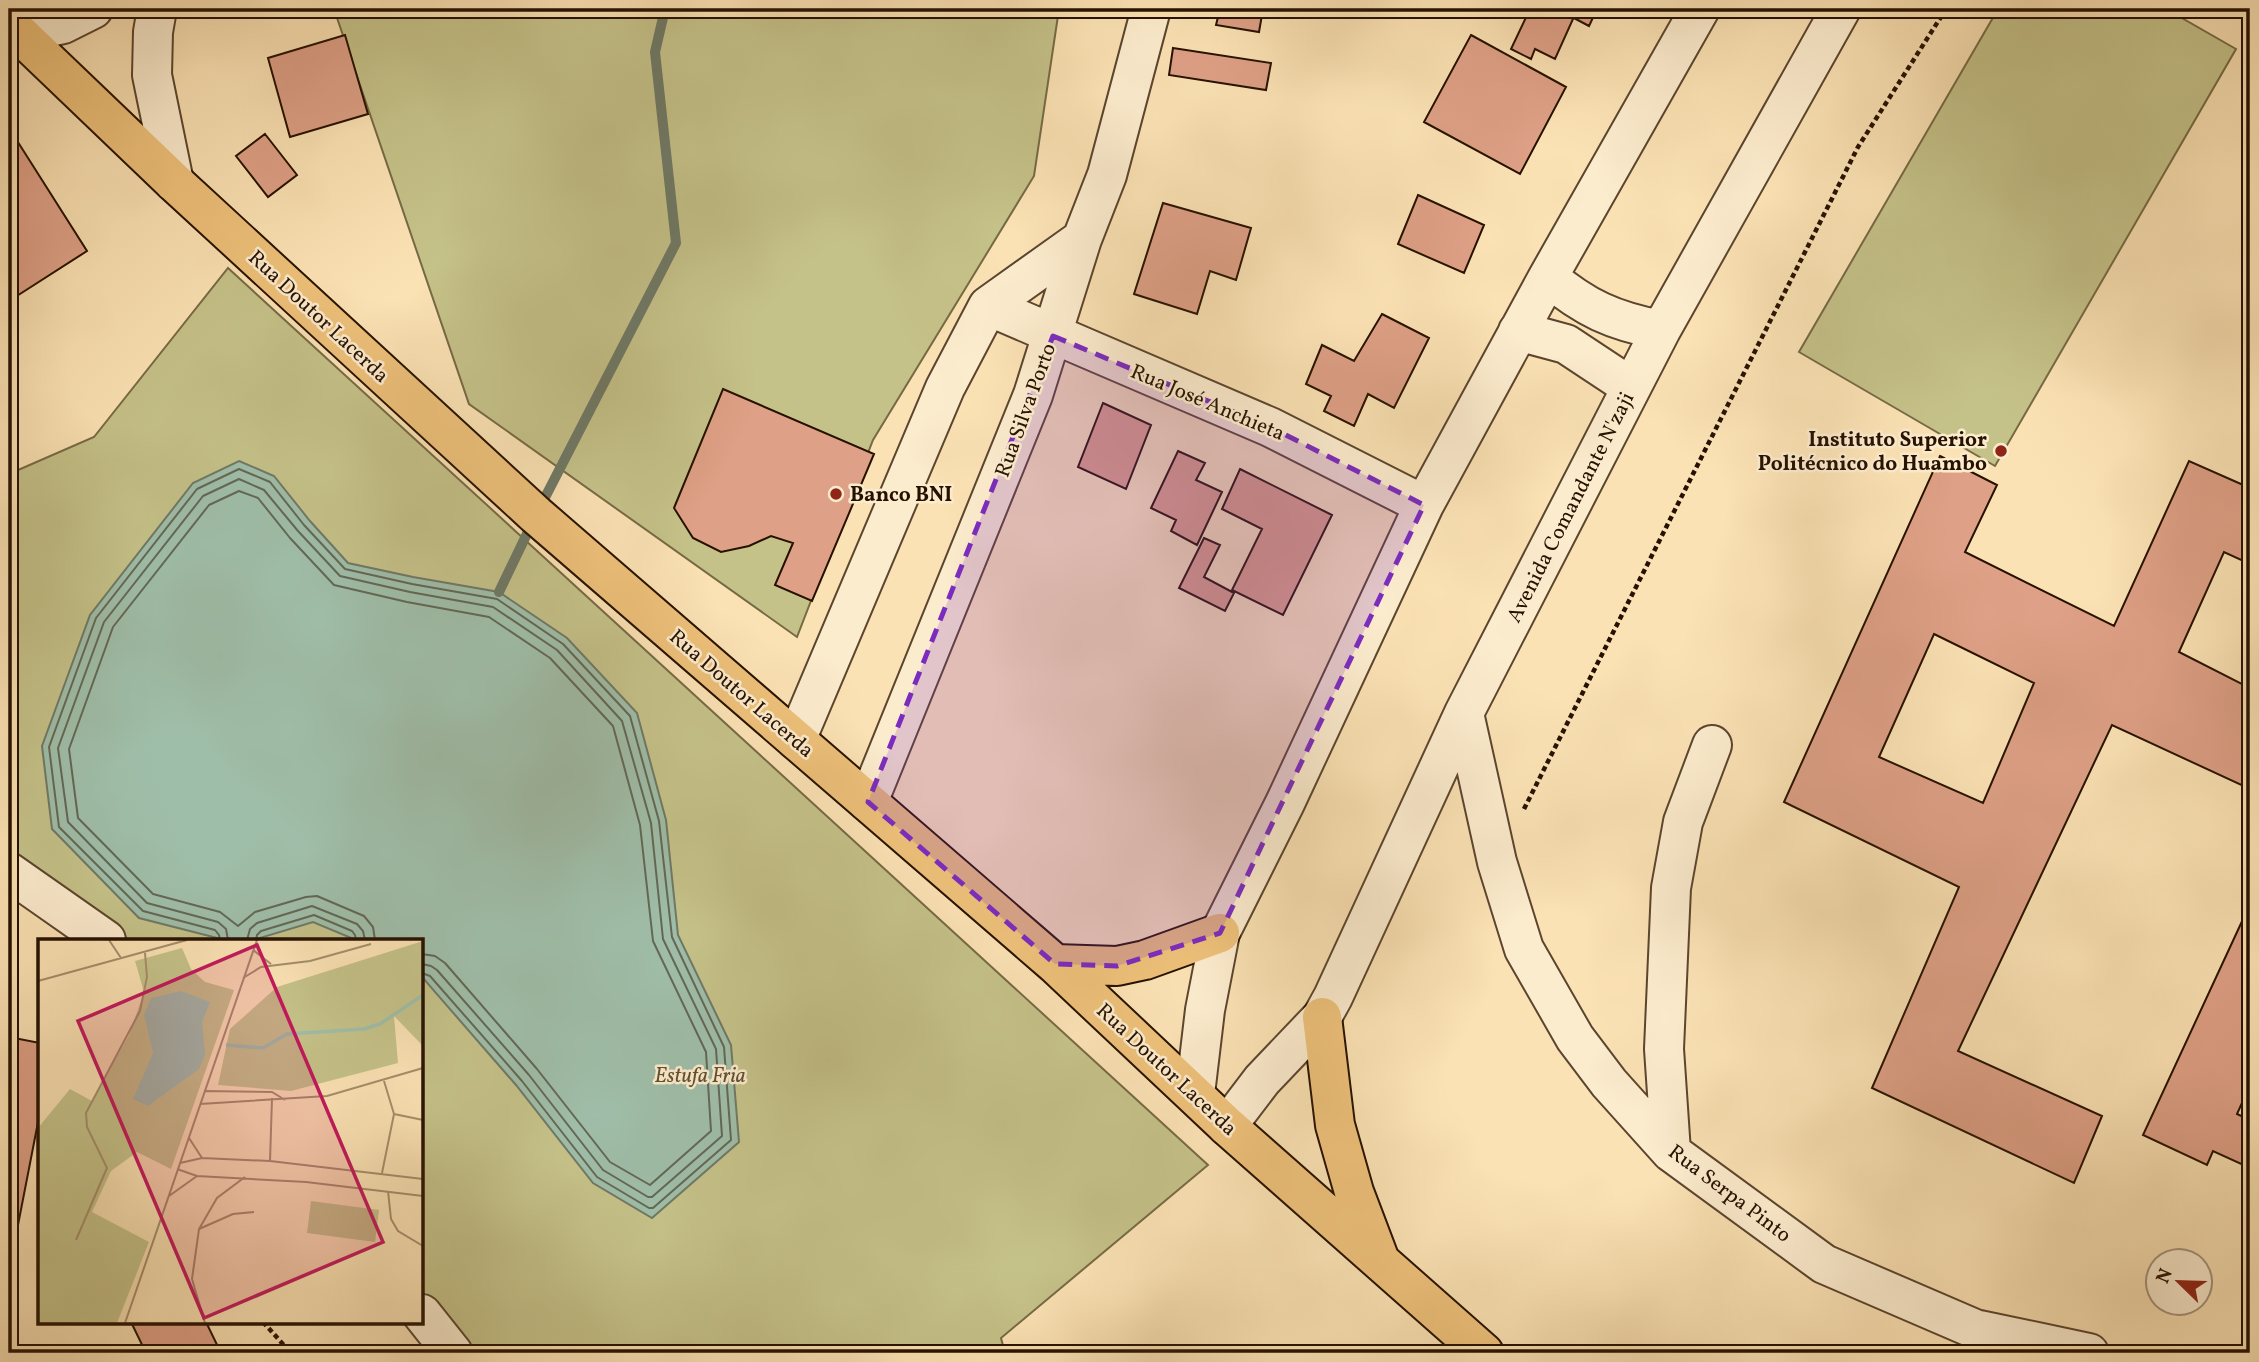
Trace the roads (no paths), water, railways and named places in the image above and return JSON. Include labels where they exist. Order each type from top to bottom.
[{"type":"main road","name":"Rua Doutor Lacerda","points":[[14,29],[174,182],[536,516],[1055,964],[1227,1126],[1484,1353]]},
{"type":"main road","points":[[1055,964],[1117,967],[1146,960],[1220,933]]},
{"type":"main road","points":[[1322,1017],[1335,1125],[1354,1192],[1381,1264]]},
{"type":"street","points":[[14,29],[63,24],[93,9]]},
{"type":"street","points":[[157,9],[153,32],[152,75],[174,182]]},
{"type":"street","name":"Rua Silva Porto","points":[[868,802],[1033,395],[1082,239],[1107,175],[1152,9]]},
{"type":"street","points":[[1195,1094],[1205,1010],[1220,933],[1285,803],[1424,505],[1548,277],[1700,9]]},
{"type":"street","name":"Avenida Comandante N'zaji","points":[[1227,1126],[1262,1080],[1322,1017],[1464,713],[1631,387],[1840,9]]},
{"type":"street","points":[[796,740],[945,388],[988,306],[1082,239]]},
{"type":"street","points":[[1548,277],[1573,298],[1601,313],[1630,324],[1661,330]]},
{"type":"street","name":"Rua José Anchieta","points":[[988,306],[1052,336],[1270,427],[1424,505]]},
{"type":"street","points":[[1518,331],[1566,344],[1631,387]]},
{"type":"street","name":"Rua Serpa Pinto","points":[[1464,713],[1497,862],[1524,949],[1575,1038],[1609,1083],[1671,1152],[1824,1264],[1975,1329],[2090,1353]]},
{"type":"street","points":[[1671,1152],[1664,1049],[1671,888],[1683,822],[1712,746]]},
{"type":"street","points":[[9,872],[105,939]]},
{"type":"street","points":[[424,1317],[453,1353]]},
{"type":"water","points":[[239,461],[274,476],[348,563],[499,592],[567,638],[637,713],[666,820],[678,935],[731,1045],[739,1142],[652,1218],[593,1183],[516,1085],[424,979],[424,939],[354,939],[313,922],[256,939],[221,939],[139,918],[52,829],[42,746],[90,615],[193,483]]},
{"type":"waterway","points":[[499,592],[676,243],[655,52],[665,9]]},
{"type":"place","name":"Instituto Superior Politécnico do Huambo","points":[[2001,451]]},
{"type":"place","name":"Banco BNI","points":[[836,494]]},
{"type":"park label","name":"Estufa Fria","points":[[700,1075]]}]
